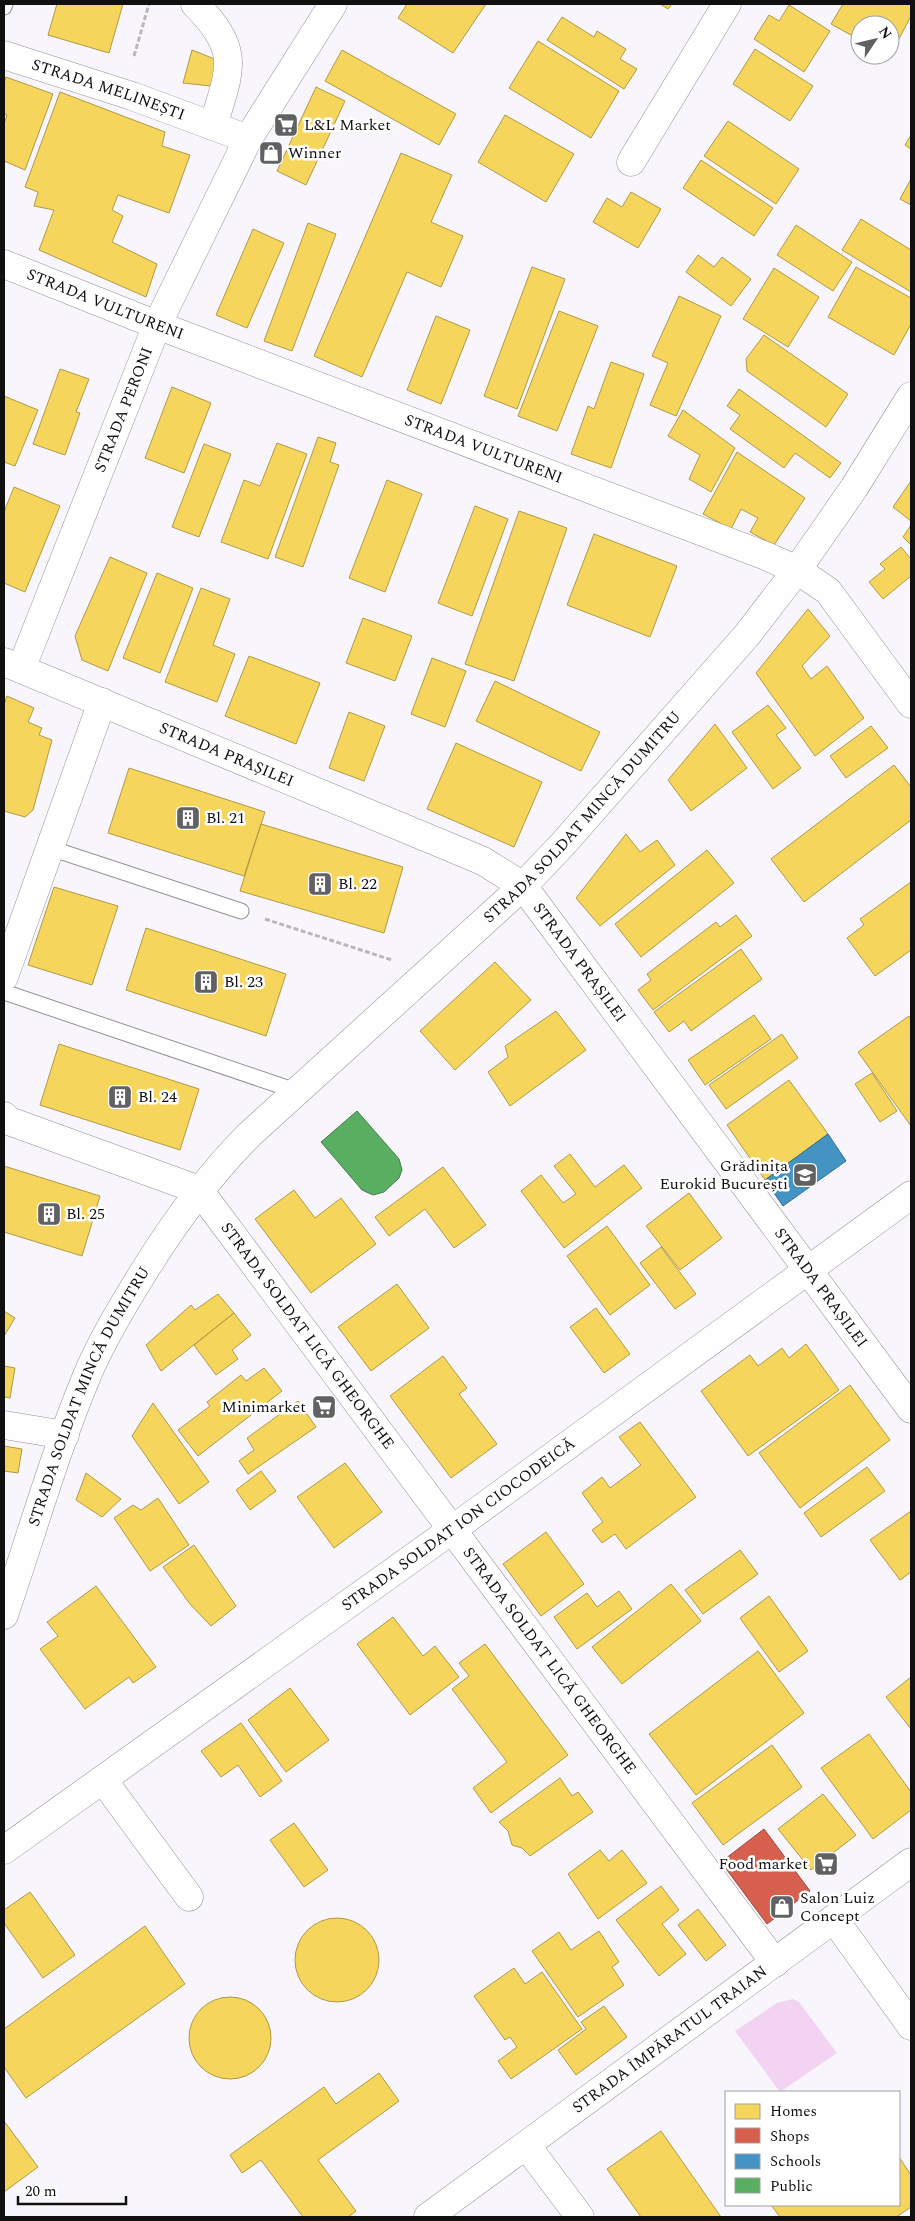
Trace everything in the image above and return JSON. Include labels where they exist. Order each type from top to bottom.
[{"type":"street","points":[[195,4],[223,39],[229,57],[229,74],[213,126]]},
{"type":"street","name":"STRADA PERONI","points":[[12,665],[157,325],[248,139],[332,4]]},
{"type":"street","points":[[631,162],[727,4]]},
{"type":"street","name":"STRADA MELINEȘTI","points":[[4,56],[132,96],[248,139]]},
{"type":"street","name":"STRADA VULTURENI","points":[[4,264],[157,325],[766,556],[797,570],[828,591],[911,704]]},
{"type":"street","name":"STRADA SOLDAT MINCĂ DUMITRU","points":[[4,1615],[86,1377],[116,1318],[155,1253],[199,1190],[227,1157],[296,1091],[523,886],[562,845],[747,635],[797,570],[854,488],[911,396]]},
{"type":"street","name":"STRADA PRAȘILEI","points":[[12,665],[484,862],[523,886],[911,1409]]},
{"type":"street","points":[[4,977],[102,702]]},
{"type":"street","points":[[4,1116],[9,1121],[199,1190]]},
{"type":"street","name":"STRADA SOLDAT LICĂ GHEORGHE","points":[[199,1190],[774,1963]]},
{"type":"street","name":"STRADA SOLDAT ION CIOCODEICĂ","points":[[4,1850],[453,1530],[809,1272],[911,1195]]},
{"type":"street","points":[[4,1425],[65,1435]]},
{"type":"street","points":[[103,1780],[189,1897]]},
{"type":"street","name":"STRADA ÎMPĂRATUL TRAIAN","points":[[428,2217],[911,1862]]},
{"type":"street","points":[[834,1919],[911,2026]]},
{"type":"street","points":[[526,2145],[580,2217]]},
{"type":"lane","points":[[50,848],[241,911]]},
{"type":"lane","points":[[4,992],[296,1091]]},
{"type":"path","points":[[134,56],[149,4]]},
{"type":"path","points":[[241,911],[429,971]]},
{"type":"shaded area","points":[[793,1999],[799,2002],[837,2053],[781,2091],[779,2091],[735,2031],[777,2003]]},
{"type":"building: Homes","points":[[57,4],[123,4],[109,53],[48,35]]},
{"type":"building: Homes","points":[[407,4],[486,4],[453,53],[398,18]]},
{"type":"building: Homes","points":[[660,4],[672,4],[668,9]]},
{"type":"building: Homes","points":[[843,4],[911,4],[911,16],[900,37],[900,15],[850,15],[850,34],[831,24]]},
{"type":"building: Homes","points":[[789,5],[830,31],[804,72],[754,39],[769,15],[779,21]]},
{"type":"building: Homes","points":[[562,17],[594,37],[597,31],[626,49],[620,59],[637,69],[624,89],[547,40]]},
{"type":"building: Homes","points":[[538,41],[619,91],[591,138],[509,88]]},
{"type":"building: Homes","points":[[755,49],[813,86],[790,121],[733,84]]},
{"type":"building: Homes","points":[[192,50],[217,60],[211,86],[183,83]]},
{"type":"building: Homes","points":[[342,50],[456,114],[439,145],[325,81]]},
{"type":"building: Homes","points":[[6,77],[53,94],[25,170],[4,161],[4,124],[7,115],[4,114],[4,83]]},
{"type":"building: Homes","points":[[316,87],[345,101],[306,185],[277,171]]},
{"type":"building: Homes","points":[[60,92],[165,132],[162,146],[190,155],[169,213],[118,195],[112,210],[123,216],[112,242],[157,264],[146,297],[39,250],[54,210],[34,206],[38,192],[25,187]]},
{"type":"building: Homes","points":[[505,115],[574,154],[546,202],[478,162]]},
{"type":"building: Homes","points":[[728,121],[799,169],[776,204],[704,156]]},
{"type":"building: Homes","points":[[911,135],[911,149],[905,145]]},
{"type":"building: Homes","points":[[401,153],[452,175],[431,222],[463,236],[441,287],[407,272],[362,377],[314,356]]},
{"type":"building: Homes","points":[[701,160],[773,208],[754,236],[683,188]]},
{"type":"building: Homes","points":[[911,179],[911,205],[900,199]]},
{"type":"building: Homes","points":[[631,192],[661,209],[638,248],[593,222],[607,198],[622,207]]},
{"type":"building: Homes","points":[[861,219],[911,250],[911,292],[842,250]]},
{"type":"building: Homes","points":[[308,223],[336,234],[292,351],[264,341]]},
{"type":"building: Homes","points":[[796,225],[852,262],[833,291],[777,255]]},
{"type":"building: Homes","points":[[253,229],[284,243],[247,328],[216,315]]},
{"type":"building: Homes","points":[[698,255],[714,267],[722,257],[751,279],[731,306],[686,272]]},
{"type":"building: Homes","points":[[532,267],[565,279],[517,409],[484,396]]},
{"type":"building: Homes","points":[[856,267],[911,298],[911,324],[894,355],[828,317]]},
{"type":"building: Homes","points":[[774,268],[819,297],[788,347],[743,319]]},
{"type":"building: Homes","points":[[679,296],[721,316],[676,416],[650,405],[668,363],[652,356]]},
{"type":"building: Homes","points":[[559,311],[598,326],[557,431],[518,416]]},
{"type":"building: Homes","points":[[436,316],[470,330],[441,404],[407,390]]},
{"type":"building: Homes","points":[[764,335],[848,394],[826,427],[747,371],[746,359]]},
{"type":"building: Homes","points":[[611,362],[644,374],[611,468],[571,454],[588,406],[594,409]]},
{"type":"building: Homes","points":[[60,369],[89,379],[76,412],[80,413],[65,455],[33,444]]},
{"type":"building: Homes","points":[[172,387],[211,403],[184,473],[145,458]]},
{"type":"building: Homes","points":[[739,389],[841,463],[830,478],[795,453],[784,468],[730,429],[740,415],[727,406]]},
{"type":"building: Homes","points":[[4,396],[38,410],[15,466],[4,462]]},
{"type":"building: Homes","points":[[683,410],[735,448],[711,492],[689,479],[700,455],[668,436]]},
{"type":"building: Homes","points":[[318,437],[336,443],[330,462],[339,465],[303,567],[275,557]]},
{"type":"building: Homes","points":[[277,443],[307,454],[268,559],[221,542],[244,480],[260,486]]},
{"type":"building: Homes","points":[[204,444],[231,454],[199,537],[172,527]]},
{"type":"building: Homes","points":[[737,452],[805,498],[774,545],[750,532],[758,518],[741,509],[731,529],[703,514]]},
{"type":"building: Homes","points":[[387,480],[422,494],[385,592],[349,578]]},
{"type":"building: Homes","points":[[911,481],[911,521],[893,507]]},
{"type":"building: Homes","points":[[14,487],[60,506],[25,592],[4,583],[4,512]]},
{"type":"building: Homes","points":[[475,506],[508,519],[472,616],[438,603]]},
{"type":"building: Homes","points":[[519,511],[567,528],[514,681],[465,664]]},
{"type":"building: Homes","points":[[911,525],[911,545],[903,537]]},
{"type":"building: Homes","points":[[594,534],[677,566],[650,637],[567,605]]},
{"type":"building: Homes","points":[[901,547],[911,559],[911,576],[883,599],[869,582],[885,569],[880,564]]},
{"type":"building: Homes","points":[[110,557],[147,573],[108,671],[82,660],[75,636]]},
{"type":"building: Homes","points":[[157,573],[193,588],[160,673],[123,658]]},
{"type":"building: Homes","points":[[201,588],[230,599],[213,645],[235,654],[217,702],[165,682]]},
{"type":"building: Homes","points":[[808,609],[830,636],[802,666],[811,679],[827,666],[864,718],[815,756],[756,673]]},
{"type":"building: Homes","points":[[363,618],[412,636],[395,681],[346,663]]},
{"type":"building: Homes","points":[[249,656],[320,683],[296,744],[225,716]]},
{"type":"building: Homes","points":[[432,658],[466,671],[445,727],[411,714]]},
{"type":"building: Homes","points":[[495,681],[600,732],[581,771],[476,721]]},
{"type":"building: Homes","points":[[7,696],[34,708],[28,722],[42,728],[39,735],[52,740],[33,810],[25,817],[4,811],[4,705]]},
{"type":"building: Homes","points":[[768,705],[786,728],[776,735],[801,768],[773,789],[732,732]]},
{"type":"building: Homes","points":[[349,712],[385,726],[364,781],[329,768]]},
{"type":"building: Homes","points":[[715,724],[747,768],[691,811],[668,780]]},
{"type":"building: Homes","points":[[871,726],[888,748],[846,778],[830,756]]},
{"type":"building: Homes","points":[[456,743],[542,782],[514,847],[427,809]]},
{"type":"building: Homes","points":[[894,765],[911,787],[911,820],[804,902],[771,859]]},
{"type":"building: Homes","name":"Bl. 21","points":[[129,768],[265,812],[244,876],[108,833]]},
{"type":"building: Homes","name":"Bl. 22","points":[[261,824],[403,867],[384,933],[240,891]]},
{"type":"building: Homes","points":[[626,834],[640,852],[657,840],[675,865],[600,926],[576,898]]},
{"type":"building: Homes","points":[[707,850],[734,883],[641,957],[615,924]]},
{"type":"building: Homes","points":[[911,882],[911,950],[875,976],[847,938],[864,925],[860,919]]},
{"type":"building: Homes","points":[[54,887],[118,906],[92,985],[28,965]]},
{"type":"building: Homes","points":[[736,915],[752,936],[653,1010],[638,990],[651,980],[647,974],[716,922],[720,927]]},
{"type":"building: Homes","name":"Bl. 23","points":[[146,928],[286,974],[266,1036],[126,990]]},
{"type":"building: Homes","points":[[741,949],[762,979],[691,1031],[684,1021],[669,1032],[654,1012]]},
{"type":"building: Homes","points":[[495,962],[531,1000],[455,1070],[420,1031]]},
{"type":"building: Homes","points":[[556,1011],[586,1050],[510,1106],[488,1072],[508,1057],[505,1046]]},
{"type":"building: Homes","points":[[754,1015],[771,1039],[705,1085],[688,1060]]},
{"type":"building: Homes","points":[[909,1016],[911,1020],[911,1126],[858,1052]]},
{"type":"building: Homes","points":[[782,1034],[798,1058],[726,1109],[709,1085]]},
{"type":"building: Homes","name":"Bl. 24","points":[[59,1044],[199,1089],[180,1150],[40,1105]]},
{"type":"building: Homes","points":[[872,1073],[897,1111],[880,1122],[855,1084]]},
{"type":"building: Homes","points":[[789,1080],[828,1134],[765,1180],[727,1125]]},
{"type":"building: Homes","points":[[570,1154],[595,1187],[624,1165],[642,1188],[564,1248],[521,1191],[541,1175],[563,1203],[576,1194],[554,1166]]},
{"type":"building: Homes","name":"Bl. 25","points":[[4,1166],[100,1196],[82,1256],[4,1232]]},
{"type":"building: Homes","points":[[443,1167],[486,1225],[454,1248],[425,1209],[389,1236],[375,1217]]},
{"type":"building: Homes","points":[[294,1190],[315,1218],[341,1198],[376,1244],[311,1293],[255,1219]]},
{"type":"building: Homes","points":[[689,1193],[722,1238],[680,1270],[646,1226]]},
{"type":"building: Homes","points":[[607,1226],[650,1285],[610,1315],[567,1256]]},
{"type":"building: Homes","points":[[661,1247],[696,1294],[675,1309],[640,1263]]},
{"type":"building: Homes","points":[[397,1284],[429,1328],[371,1371],[338,1327]]},
{"type":"building: Homes","points":[[218,1294],[234,1313],[161,1371],[146,1345],[191,1305],[195,1310]]},
{"type":"building: Homes","points":[[596,1308],[630,1354],[604,1373],[570,1327]]},
{"type":"building: Homes","points":[[4,1311],[15,1318],[4,1336]]},
{"type":"building: Homes","points":[[234,1313],[251,1335],[232,1350],[238,1359],[216,1375],[194,1345]]},
{"type":"building: Homes","points":[[806,1344],[839,1390],[748,1456],[701,1391],[750,1355],[758,1366],[782,1348],[789,1358]]},
{"type":"building: Homes","points":[[443,1356],[467,1388],[459,1394],[497,1444],[451,1478],[390,1396]]},
{"type":"building: Homes","points":[[4,1366],[15,1368],[10,1398],[4,1397]]},
{"type":"building: Homes","points":[[264,1368],[282,1391],[198,1456],[178,1430],[210,1406],[207,1402],[241,1375],[246,1381]]},
{"type":"building: Homes","points":[[850,1385],[890,1440],[800,1508],[759,1453]]},
{"type":"building: Homes","points":[[298,1401],[316,1427],[248,1474],[239,1461],[254,1450],[247,1438]]},
{"type":"building: Homes","points":[[153,1403],[209,1482],[179,1504],[132,1436]]},
{"type":"building: Homes","points":[[640,1422],[696,1497],[626,1549],[615,1534],[602,1543],[592,1530],[603,1522],[582,1493],[602,1477],[610,1488],[641,1465],[619,1437]]},
{"type":"building: Homes","points":[[4,1446],[22,1449],[18,1473],[4,1471]]},
{"type":"building: Homes","points":[[345,1463],[382,1512],[334,1548],[297,1497]]},
{"type":"building: Homes","points":[[867,1467],[885,1491],[821,1537],[804,1513]]},
{"type":"building: Homes","points":[[261,1471],[276,1491],[250,1510],[236,1490]]},
{"type":"building: Homes","points":[[86,1473],[121,1499],[102,1517],[76,1500]]},
{"type":"building: Homes","points":[[158,1498],[189,1545],[150,1571],[114,1518],[133,1505],[141,1510]]},
{"type":"building: Homes","points":[[911,1511],[911,1572],[900,1580],[870,1540]]},
{"type":"building: Homes","points":[[546,1532],[584,1584],[541,1616],[503,1564]]},
{"type":"building: Homes","points":[[194,1545],[236,1606],[211,1626],[190,1604],[163,1567]]},
{"type":"building: Homes","points":[[740,1550],[758,1574],[703,1614],[685,1590]]},
{"type":"building: Homes","points":[[671,1584],[701,1621],[622,1684],[592,1647]]},
{"type":"building: Homes","points":[[96,1586],[156,1667],[133,1683],[129,1677],[85,1709],[40,1649],[58,1636],[47,1622]]},
{"type":"building: Homes","points":[[619,1591],[632,1609],[577,1649],[554,1617],[587,1593],[597,1607]]},
{"type":"building: Homes","points":[[769,1596],[808,1651],[779,1672],[740,1618]]},
{"type":"building: Homes","points":[[393,1617],[423,1656],[435,1646],[459,1677],[410,1715],[357,1644]]},
{"type":"building: Homes","points":[[485,1644],[568,1755],[491,1813],[473,1788],[507,1762],[452,1689],[469,1676],[459,1663]]},
{"type":"building: Homes","points":[[758,1651],[804,1713],[696,1795],[649,1734]]},
{"type":"building: Homes","points":[[911,1677],[911,1729],[886,1697]]},
{"type":"building: Homes","points":[[290,1688],[329,1740],[286,1772],[248,1720]]},
{"type":"building: Homes","points":[[241,1723],[282,1781],[260,1797],[238,1765],[221,1777],[201,1751]]},
{"type":"building: Homes","points":[[869,1734],[911,1792],[911,1810],[873,1839],[821,1768]]},
{"type":"building: Homes","points":[[772,1745],[802,1787],[723,1845],[692,1803]]},
{"type":"building: Homes","points":[[560,1778],[572,1796],[578,1792],[593,1812],[530,1856],[522,1848],[512,1845],[508,1831],[499,1822]]},
{"type":"building: Homes","points":[[823,1794],[856,1835],[811,1870],[778,1829]]},
{"type":"building: Homes","points":[[294,1823],[328,1870],[304,1887],[270,1840]]},
{"type":"building: Homes","points":[[600,1850],[609,1861],[622,1850],[647,1883],[598,1919],[568,1874]]},
{"type":"building: Homes","points":[[661,1886],[679,1910],[662,1924],[686,1954],[659,1976],[616,1920]]},
{"type":"building: Homes","points":[[30,1892],[75,1955],[43,1978],[4,1923],[4,1910]]},
{"type":"building: Homes","points":[[698,1909],[726,1945],[706,1961],[678,1925]]},
{"type":"building: Homes","points":[[337,1918],[360,1925],[372,1937],[379,1960],[372,1983],[360,1995],[337,2002],[314,1995],[302,1983],[295,1960],[302,1937],[314,1925]]},
{"type":"building: Homes","points":[[145,1926],[185,1984],[26,2098],[4,2067],[4,2029]]},
{"type":"building: Homes","points":[[599,1931],[619,1962],[612,1967],[624,1985],[578,2017],[532,1951],[559,1932],[571,1950]]},
{"type":"building: Homes","points":[[514,1968],[525,1984],[542,1972],[582,2029],[511,2079],[498,2061],[517,2047],[510,2037],[505,2040],[474,1996]]},
{"type":"building: Homes","points":[[230,1997],[246,2000],[259,2009],[268,2022],[271,2038],[268,2054],[259,2067],[246,2076],[230,2079],[214,2076],[201,2067],[192,2054],[189,2038],[192,2022],[201,2009],[214,2000]]},
{"type":"building: Homes","points":[[604,2006],[627,2037],[576,2075],[558,2050],[586,2029],[581,2022]]},
{"type":"building: Homes","points":[[379,2073],[399,2101],[318,2160],[356,2211],[348,2217],[303,2217],[261,2160],[242,2173],[230,2155],[324,2087],[336,2104]]},
{"type":"building: Homes","points":[[4,2121],[38,2167],[4,2192]]},
{"type":"building: Homes","points":[[661,2131],[721,2217],[641,2217],[607,2169]]},
{"type":"building: Homes","points":[[900,2158],[911,2175],[911,2207],[896,2217],[780,2217],[772,2206],[900,2206]]},
{"type":"building: Shops","points":[[764,1829],[810,1891],[767,1924],[721,1862]]},
{"type":"building: Schools","points":[[828,1134],[846,1161],[783,1206],[765,1180]]},
{"type":"building: Public","points":[[357,1111],[399,1159],[402,1170],[399,1178],[384,1192],[373,1195],[362,1190],[321,1142]]},
{"type":"place","name":"L&L Market","points":[[286,125]]},
{"type":"place","name":"Winner","points":[[271,153]]},
{"type":"place","name":"Bl. 21","points":[[188,818]]},
{"type":"place","name":"Bl. 22","points":[[320,884]]},
{"type":"place","name":"Bl. 23","points":[[206,982]]},
{"type":"place","name":"Bl. 24","points":[[120,1097]]},
{"type":"place","name":"Grădinița Eurokid București","points":[[805,1175]]},
{"type":"place","name":"Bl. 25","points":[[49,1214]]},
{"type":"place","name":"Minimarket","points":[[324,1407]]},
{"type":"place","name":"Food market","points":[[826,1864]]},
{"type":"place","name":"Salon Luiz Concept","points":[[782,1907]]}]
